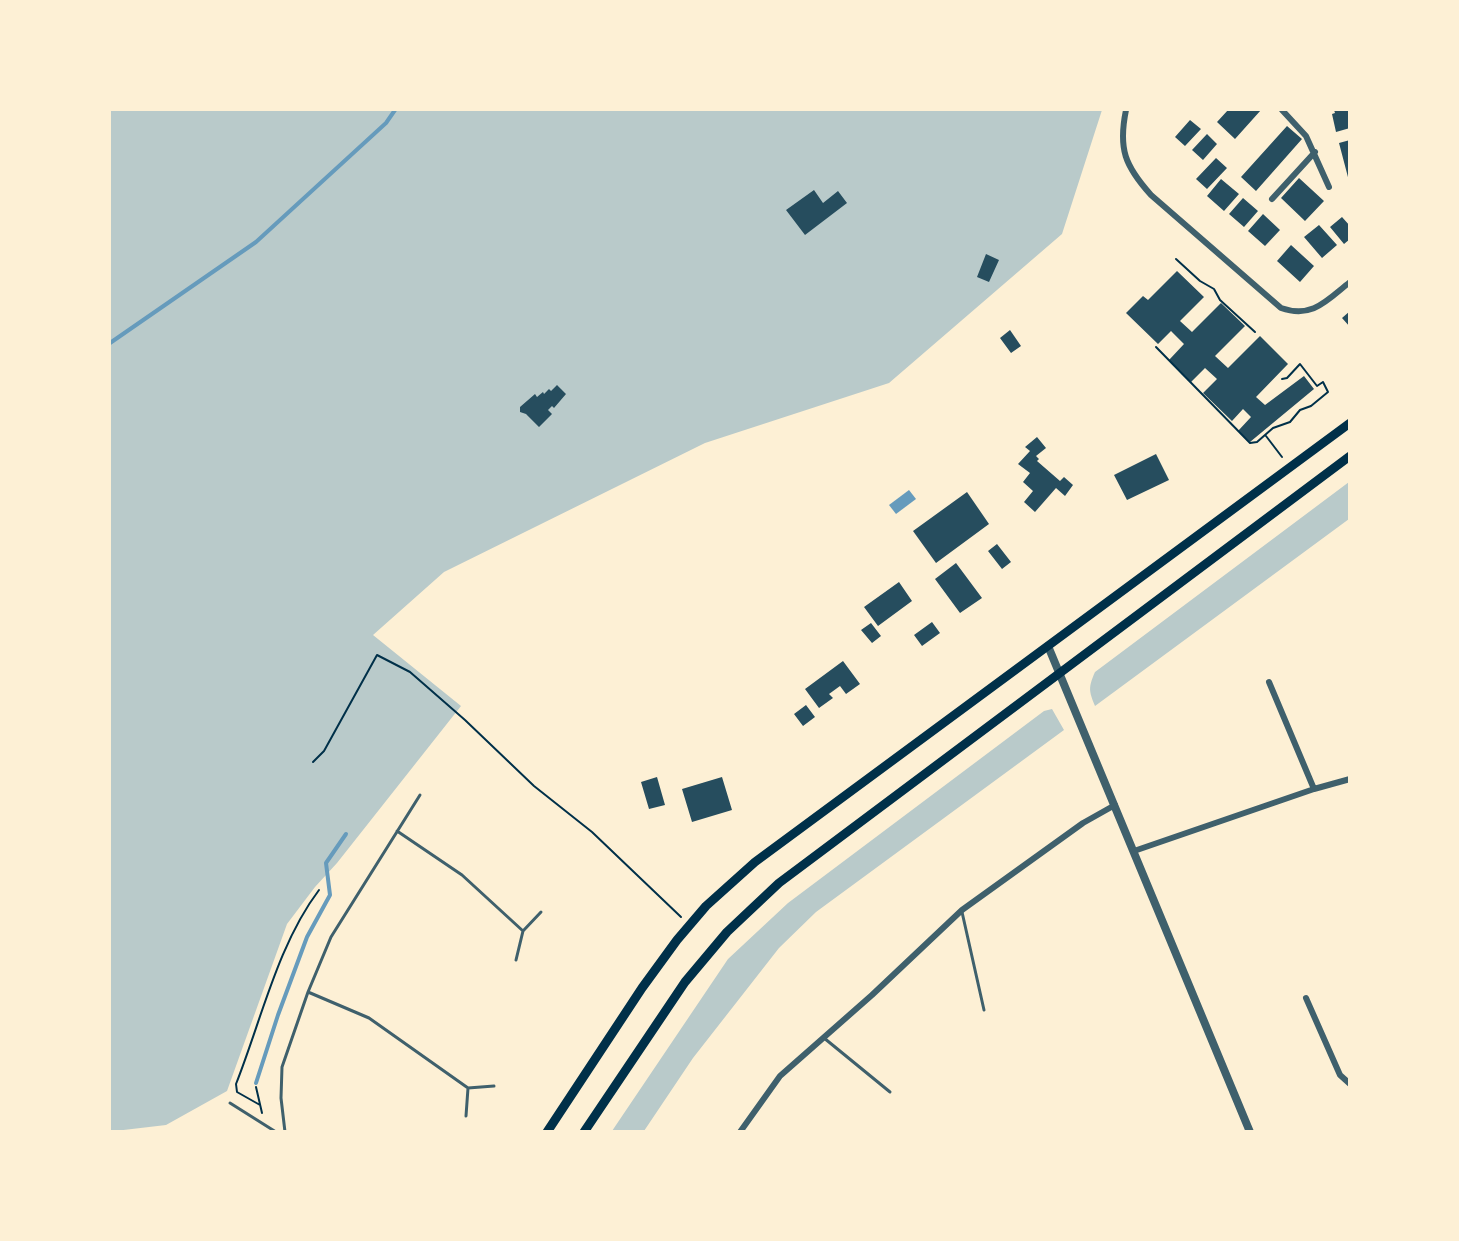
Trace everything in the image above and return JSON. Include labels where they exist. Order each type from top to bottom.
[{"type":"main road","points":[[547,1131],[642,988],[688,926],[706,906],[755,862],[795,830],[1350,423]]},
{"type":"main road","points":[[584,1131],[685,982],[747,911],[787,877],[1350,456]]},
{"type":"street","points":[[1126,110],[1122,141],[1125,158],[1134,176],[1151,195],[1281,308],[1294,313],[1310,311],[1320,306],[1350,282]]},
{"type":"street","points":[[1282,110],[1306,136],[1329,187]]},
{"type":"street","points":[[1272,199],[1315,152]]},
{"type":"street","points":[[1048,646],[1250,1131]]},
{"type":"street","points":[[1269,682],[1314,789]]},
{"type":"street","points":[[1134,851],[1314,789],[1350,779]]},
{"type":"street","points":[[740,1131],[780,1076],[872,995],[962,910],[1083,823],[1115,805]]},
{"type":"street","points":[[1306,998],[1341,1075],[1350,1084]]},
{"type":"lane","points":[[285,1131],[281,1098],[282,1067],[308,992],[331,937],[420,795]]},
{"type":"lane","points":[[397,831],[462,875],[523,931]]},
{"type":"lane","points":[[962,910],[984,1010]]},
{"type":"lane","points":[[516,960],[523,931],[541,912]]},
{"type":"lane","points":[[308,992],[369,1018],[468,1088],[494,1086]]},
{"type":"lane","points":[[822,1037],[890,1092]]},
{"type":"lane","points":[[466,1116],[468,1088]]},
{"type":"lane","points":[[230,1103],[276,1131]]},
{"type":"path","points":[[1176,259],[1200,281],[1214,289],[1220,300],[1255,332]]},
{"type":"path","points":[[1156,347],[1250,443],[1257,442],[1273,428],[1290,422],[1300,410],[1328,392],[1323,382],[1317,386],[1300,364],[1287,378],[1282,379]]},
{"type":"path","points":[[1266,436],[1281,457]]},
{"type":"path","points":[[313,762],[324,751],[377,655],[410,672],[465,720],[534,786],[592,832],[666,900],[688,926]]},
{"type":"path","points":[[260,1105],[237,1092],[236,1084],[290,937],[319,890]]},
{"type":"path","points":[[256,1087],[264,1124]]},
{"type":"shaded area","points":[[110,110],[1102,110],[1062,234],[889,383],[705,443],[444,572],[373,635],[461,706],[287,924],[227,1091],[166,1125],[110,1132]]},
{"type":"shaded area","points":[[1349,482],[1349,519],[1095,706],[1090,689],[1095,672]]},
{"type":"shaded area","points":[[1052,709],[1064,730],[816,912],[779,948],[693,1058],[644,1131],[612,1131],[728,959],[788,903],[1044,711]]},
{"type":"water","points":[[909,490],[916,499],[896,514],[889,505]]},
{"type":"building","points":[[1228,110],[1261,110],[1235,139],[1217,122]]},
{"type":"building","points":[[1334,110],[1350,110],[1350,128],[1336,132],[1332,114],[1335,113]]},
{"type":"building","points":[[1190,120],[1201,129],[1185,146],[1175,137]]},
{"type":"building","points":[[1287,126],[1302,139],[1256,191],[1241,177]]},
{"type":"building","points":[[1207,134],[1217,144],[1203,160],[1192,150]]},
{"type":"building","points":[[1350,140],[1350,181],[1349,181],[1339,143]]},
{"type":"building","points":[[1216,158],[1227,168],[1207,189],[1196,179]]},
{"type":"building","points":[[1299,178],[1324,201],[1305,221],[1281,198]]},
{"type":"building","points":[[1221,179],[1239,194],[1224,211],[1207,196]]},
{"type":"building","points":[[814,190],[823,203],[838,191],[847,203],[805,235],[786,210]]},
{"type":"building","points":[[1243,198],[1258,211],[1244,227],[1229,214]]},
{"type":"building","points":[[1263,214],[1280,230],[1265,246],[1248,231]]},
{"type":"building","points":[[1342,217],[1350,226],[1350,239],[1344,244],[1330,227]]},
{"type":"building","points":[[1319,225],[1337,245],[1322,258],[1304,237]]},
{"type":"building","points":[[1291,245],[1314,266],[1300,282],[1277,261]]},
{"type":"building","points":[[986,254],[999,260],[989,282],[977,277]]},
{"type":"building","points":[[1177,271],[1204,297],[1180,321],[1192,332],[1221,303],[1245,326],[1215,356],[1228,368],[1260,336],[1288,364],[1256,397],[1265,405],[1304,376],[1314,389],[1250,442],[1238,431],[1251,417],[1243,409],[1232,421],[1203,393],[1217,379],[1205,368],[1191,382],[1169,360],[1184,344],[1171,331],[1158,344],[1126,313],[1143,296],[1148,300]]},
{"type":"building","points":[[1350,311],[1350,327],[1342,318]]},
{"type":"building","points":[[1010,330],[1021,346],[1011,353],[1000,338]]},
{"type":"building","points":[[557,385],[566,394],[554,408],[552,406],[548,410],[552,414],[539,427],[526,414],[520,412],[520,407],[535,394],[537,397],[549,389],[551,391]]},
{"type":"building","points":[[1037,437],[1046,448],[1036,456],[1039,459],[1037,461],[1060,481],[1064,477],[1073,485],[1065,496],[1056,488],[1035,512],[1024,502],[1033,491],[1023,482],[1030,473],[1018,464],[1030,451],[1025,447]]},
{"type":"building","points":[[1156,454],[1169,480],[1127,500],[1114,475]]},
{"type":"building","points":[[967,492],[989,524],[936,563],[913,531]]},
{"type":"building","points":[[997,544],[1011,562],[1002,569],[988,551]]},
{"type":"building","points":[[956,563],[982,598],[960,613],[935,579]]},
{"type":"building","points":[[899,582],[912,601],[878,626],[864,607]]},
{"type":"building","points":[[932,622],[940,633],[922,646],[914,635]]},
{"type":"building","points":[[871,623],[881,636],[872,643],[861,630]]},
{"type":"building","points":[[843,661],[860,684],[846,694],[840,686],[829,694],[833,698],[819,708],[805,689]]},
{"type":"building","points":[[806,705],[815,717],[803,726],[794,714]]},
{"type":"building","points":[[657,777],[665,805],[649,809],[641,782]]},
{"type":"building","points":[[722,777],[732,810],[692,822],[682,789]]},
{"type":"waterway","points":[[110,343],[256,242],[386,123],[395,110]]},
{"type":"waterway","points":[[256,1083],[307,937],[330,895],[326,863],[346,834]]}]
